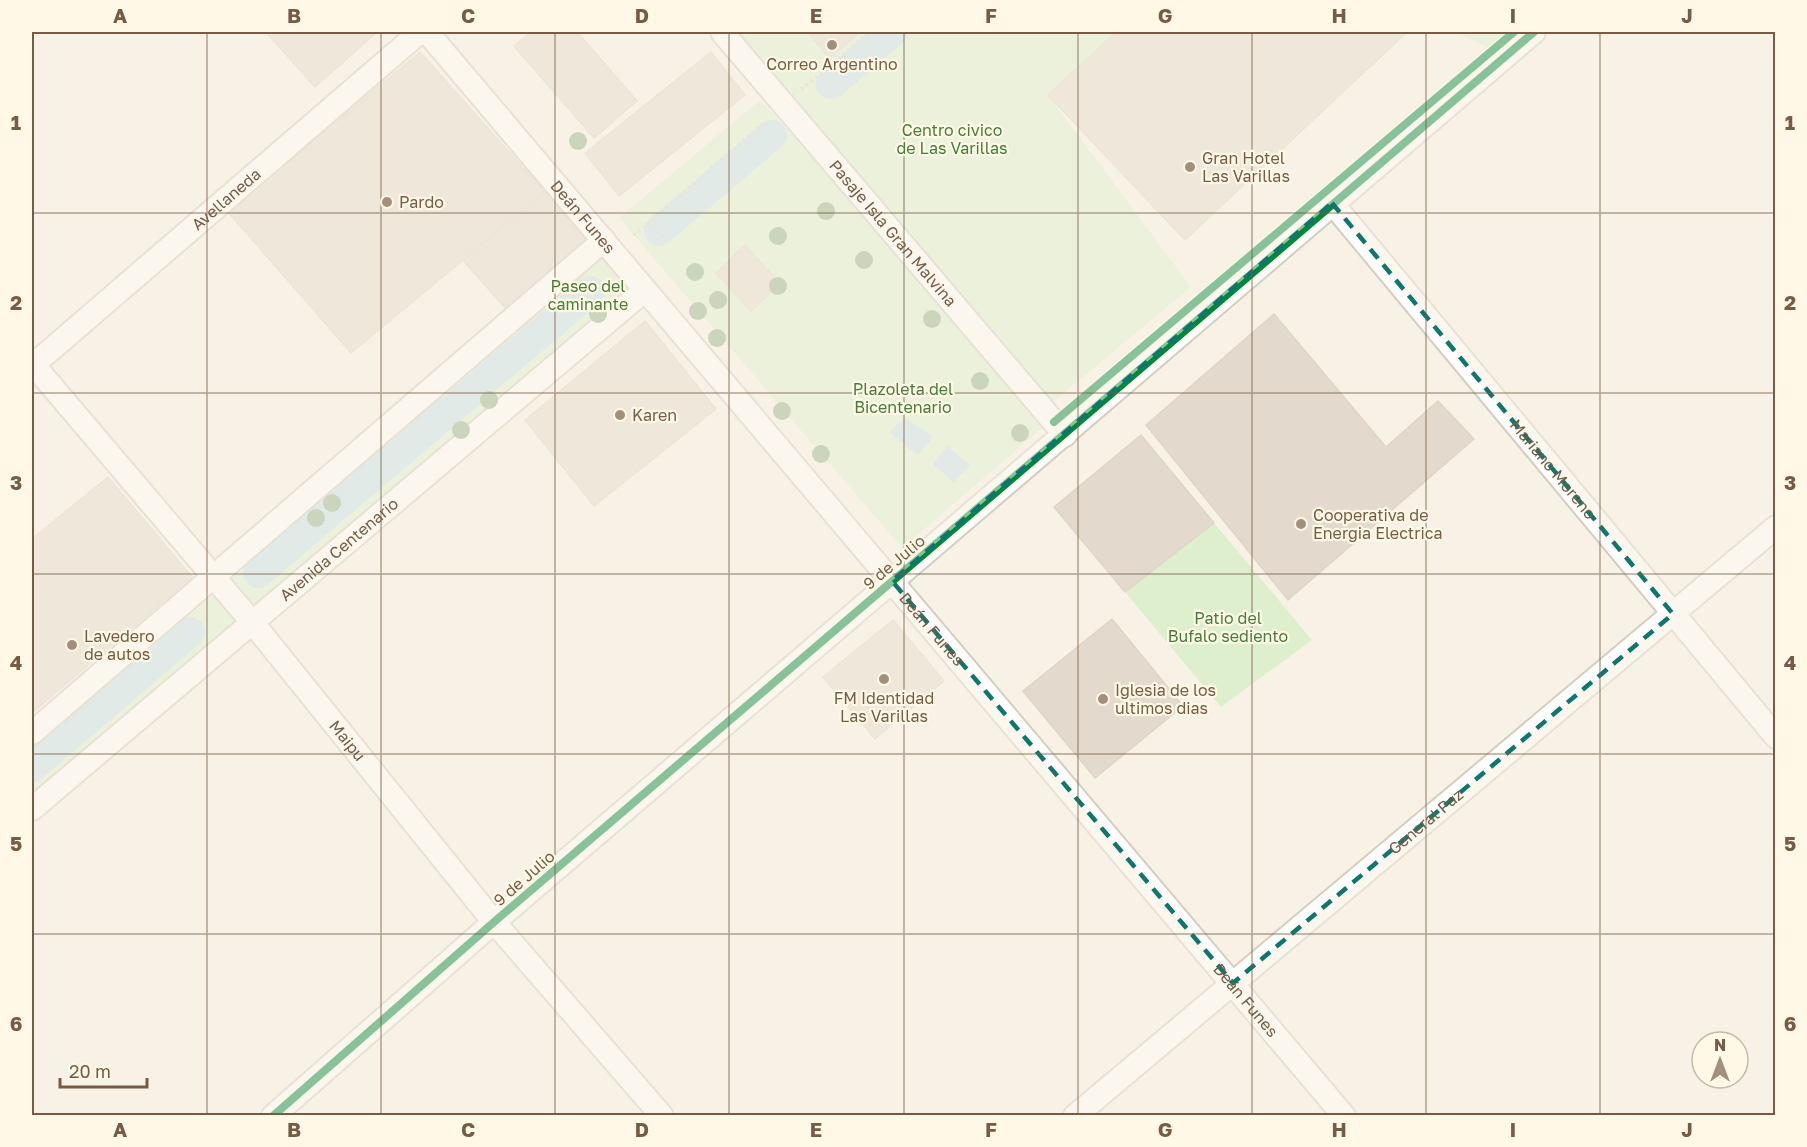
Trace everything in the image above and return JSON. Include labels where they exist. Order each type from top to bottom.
[{"type":"street","name":"Avellaneda","points":[[32,364],[420,32]]},
{"type":"street","name":"Deán Funes","points":[[427,32],[1344,1116]]},
{"type":"street","name":"Pasaje Isla Gran Malvina","points":[[722,32],[1065,435]]},
{"type":"street","name":"9 de Julio","points":[[273,1116],[494,922],[1534,32]]},
{"type":"street","name":"Mariano Moreno","points":[[1332,203],[1776,737]]},
{"type":"street","points":[[32,733],[604,240]]},
{"type":"street","name":"Avenida Centenario","points":[[32,808],[645,290]]},
{"type":"street","name":"Maipu","points":[[32,364],[252,622],[494,922],[662,1116]]},
{"type":"street","name":"General Paz","points":[[1075,1116],[1776,527]]},
{"type":"path","points":[[666,241],[650,223],[870,32]]},
{"type":"highlighted area","points":[[1332,203],[1673,614],[1233,983],[892,581]]},
{"type":"green space","points":[[722,32],[1116,32],[1048,95],[1191,287],[1043,410],[1002,363],[1042,428],[902,548],[619,218],[760,100],[988,345]]},
{"type":"green space","points":[[1455,32],[1510,32],[1489,48]]},
{"type":"green space","name":"Paseo del caminante","points":[[602,253],[632,290],[32,800],[32,739]]},
{"type":"green space","name":"Patio del Bufalo sediento","points":[[1214,523],[1312,640],[1221,707],[1125,592]]},
{"type":"water","points":[[905,418],[933,437],[918,455],[889,432]]},
{"type":"water","points":[[947,446],[971,465],[953,482],[933,464]]},
{"type":"building","points":[[266,32],[377,32],[315,87]]},
{"type":"building","points":[[527,32],[582,32],[579,34],[637,101],[594,138],[514,46],[527,35]]},
{"type":"building","name":"Correo Argentino","points":[[807,32],[860,32],[830,58]]},
{"type":"building","name":"Gran Hotel Las Varillas","points":[[1116,32],[1407,32],[1185,240],[1048,95]]},
{"type":"building","name":"Pardo","points":[[420,52],[545,192],[351,353],[228,212]]},
{"type":"building","points":[[711,52],[745,95],[619,196],[585,153]]},
{"type":"building","points":[[545,192],[588,241],[506,309],[463,260]]},
{"type":"building","points":[[745,245],[780,284],[751,311],[716,273]]},
{"type":"building","name":"Cooperativa de Energia Electrica","points":[[1274,314],[1386,447],[1438,401],[1474,439],[1288,600],[1146,425]]},
{"type":"building","name":"Karen","points":[[645,321],[716,409],[594,506],[525,420]]},
{"type":"building","points":[[1141,435],[1214,523],[1125,592],[1054,507]]},
{"type":"building","name":"Lavedero de autos","points":[[108,477],[192,577],[32,713],[32,539]]},
{"type":"building","name":"Iglesia de los ultimos dias","points":[[1112,619],[1183,706],[1095,778],[1023,691]]},
{"type":"building","name":"FM Identidad Las Varillas","points":[[893,620],[944,681],[875,739],[823,677]]},
{"type":"waterway","points":[[831,84],[892,32]]},
{"type":"waterway","points":[[659,231],[772,135]]},
{"type":"waterway","points":[[258,573],[590,291]]},
{"type":"waterway","points":[[32,767],[190,632]]},
{"type":"cycle path","points":[[1054,422],[1514,32]]},
{"type":"cycle path","points":[[273,1116],[494,922],[1534,32]]},
{"type":"place","name":"Correo Argentino","points":[[832,45]]},
{"type":"place","name":"Gran Hotel Las Varillas","points":[[1190,167]]},
{"type":"place","name":"Pardo","points":[[387,202]]},
{"type":"place","name":"Karen","points":[[620,415]]},
{"type":"place","name":"Cooperativa de Energia Electrica","points":[[1301,524]]},
{"type":"place","name":"Lavedero de autos","points":[[72,645]]},
{"type":"place","name":"FM Identidad Las Varillas","points":[[884,679]]},
{"type":"place","name":"Iglesia de los ultimos dias","points":[[1103,699]]},
{"type":"park label","name":"Centro civico de Las Varillas","points":[[952,139]]},
{"type":"park label","name":"Plazoleta del Bicentenario","points":[[903,398]]}]
